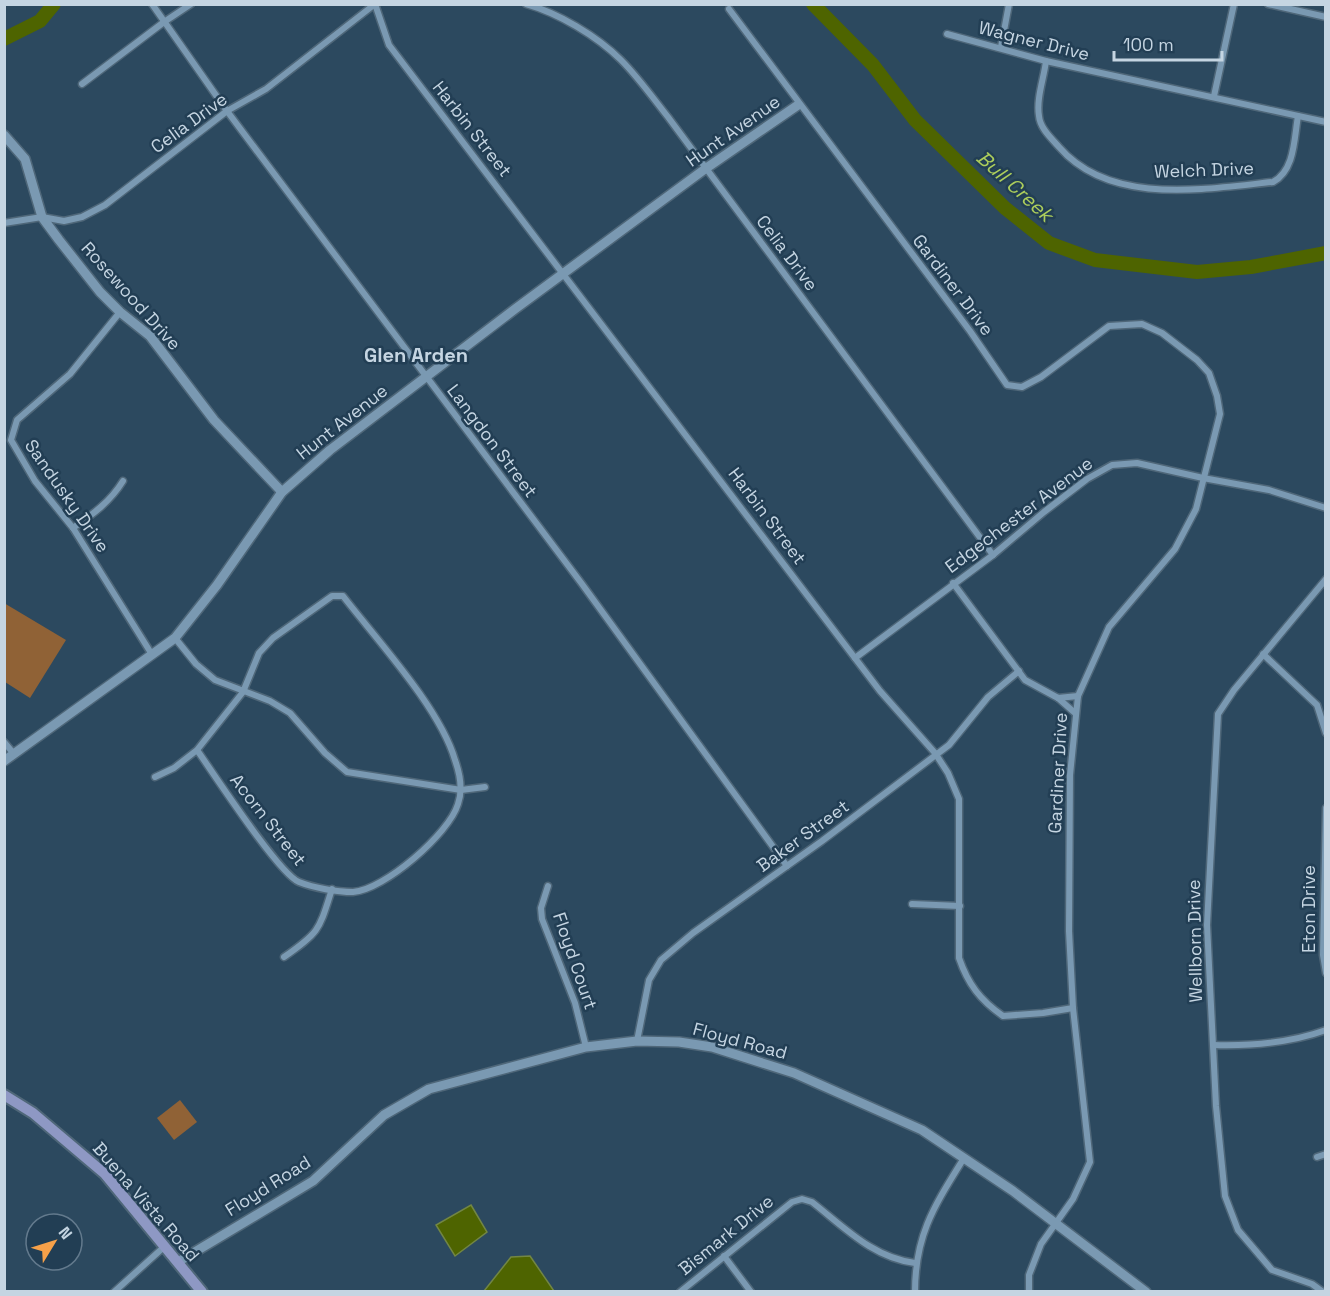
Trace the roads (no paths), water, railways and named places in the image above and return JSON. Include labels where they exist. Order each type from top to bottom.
[{"type":"main road","name":"Buena Vista Road","points":[[4,1095],[33,1113],[105,1174],[202,1292]]},
{"type":"street","name":"Langdon Street","points":[[152,4],[227,111],[711,760],[787,866]]},
{"type":"street","points":[[82,84],[191,4]]},
{"type":"street","name":"Celia Drive","points":[[4,223],[42,217],[64,221],[82,217],[105,205],[227,111],[266,89],[375,4]]},
{"type":"street","name":"Harbin Street","points":[[375,4],[389,45],[855,658],[900,716],[935,753],[948,773],[959,799],[959,958],[966,978],[983,1000],[1004,1016],[1072,1008]]},
{"type":"street","name":"Celia Drive","points":[[526,4],[544,9],[587,34],[620,58],[993,555]]},
{"type":"street","points":[[1001,47],[1009,4]]},
{"type":"street","points":[[1214,96],[1234,4]]},
{"type":"street","points":[[1268,4],[1326,17]]},
{"type":"street","name":"Gardiner Drive","points":[[729,9],[798,105],[970,331],[1007,385],[1022,387],[1041,377],[1109,326],[1142,324],[1162,333],[1197,360],[1209,373],[1217,396],[1220,414],[1210,461],[1203,478],[1196,509],[1175,549],[1109,627],[1078,696],[1070,787],[1069,931],[1072,1008],[1090,1162],[1073,1199],[1041,1244],[1029,1275],[1029,1292]]},
{"type":"street","name":"Wagner Drive","points":[[947,34],[1046,61],[1326,122]]},
{"type":"street","name":"Welch Drive","points":[[1046,61],[1038,116],[1046,132],[1081,167],[1093,174],[1129,185],[1159,189],[1190,189],[1273,182],[1283,176],[1290,163],[1298,116]]},
{"type":"street","name":"Hunt Avenue","points":[[4,761],[151,653],[175,638],[183,624],[217,585],[282,492],[330,450],[551,282],[705,169],[798,105]]},
{"type":"street","name":"Rosewood Drive","points":[[4,135],[25,159],[42,217],[100,292],[120,312],[150,336],[214,420],[282,492]]},
{"type":"street","points":[[551,282],[571,283]]},
{"type":"street","name":"Sandusky Drive","points":[[120,312],[70,374],[16,420],[10,440],[35,481],[73,528],[151,653]]},
{"type":"street","name":"Edgechester Avenue","points":[[855,658],[993,555],[1044,512],[1088,479],[1112,465],[1137,463],[1269,490],[1326,508]]},
{"type":"street","points":[[73,528],[99,510],[115,495],[123,481]]},
{"type":"street","name":"Wellborn Drive","points":[[1323,1292],[1312,1284],[1272,1270],[1238,1230],[1226,1196],[1216,1106],[1214,1045],[1208,986],[1207,925],[1218,714],[1263,654],[1326,579]]},
{"type":"street","points":[[953,583],[1025,680],[1058,698],[1075,713]]},
{"type":"street","points":[[154,777],[174,768],[197,750],[243,692],[259,653],[273,638],[332,596],[343,596],[445,731],[456,760],[461,790]]},
{"type":"street","points":[[175,638],[196,664],[215,680],[270,701],[290,714],[325,753],[347,772],[461,790],[485,787]]},
{"type":"street","points":[[1263,654],[1317,705],[1326,733]]},
{"type":"street","name":"Baker Street","points":[[637,1041],[649,980],[661,960],[693,933],[912,774],[935,753],[949,745],[988,697],[1019,671]]},
{"type":"street","points":[[1058,698],[1078,696]]},
{"type":"street","points":[[4,742],[14,754]]},
{"type":"street","name":"Acorn Street","points":[[197,750],[278,865],[297,882],[332,889],[354,892],[376,885],[405,865],[447,825],[458,807],[461,790]]},
{"type":"street","name":"Eton Drive","points":[[1326,808],[1323,956],[1326,973]]},
{"type":"street","name":"Floyd Court","points":[[548,886],[542,908],[542,918],[575,1003],[586,1047]]},
{"type":"street","points":[[284,957],[311,938],[322,922],[332,889]]},
{"type":"street","points":[[912,904],[960,906]]},
{"type":"street","points":[[1214,1045],[1245,1046],[1308,1036],[1326,1030]]},
{"type":"street","name":"Floyd Road","points":[[178,1262],[307,1185],[384,1114],[429,1089],[586,1047],[637,1041],[679,1042],[712,1047],[794,1073],[922,1130],[1057,1223],[1146,1292]]},
{"type":"street","points":[[1317,1157],[1326,1154]]},
{"type":"street","points":[[915,1292],[915,1263],[926,1220],[964,1158]]},
{"type":"street","name":"Bismark Drive","points":[[680,1292],[792,1202],[802,1199],[812,1202],[873,1250],[892,1259],[915,1263]]},
{"type":"street","points":[[114,1292],[165,1246]]},
{"type":"street","points":[[724,1256],[751,1292]]},
{"type":"waterway","name":"Bull Creek","points":[[4,39],[40,21],[54,4]]},
{"type":"waterway","name":"Bull Creek","points":[[813,4],[873,65],[915,120],[1005,208],[1049,243],[1095,260],[1197,272],[1251,267],[1326,253]]},
{"type":"district","name":"Glen Arden","points":[[416,355]]}]
